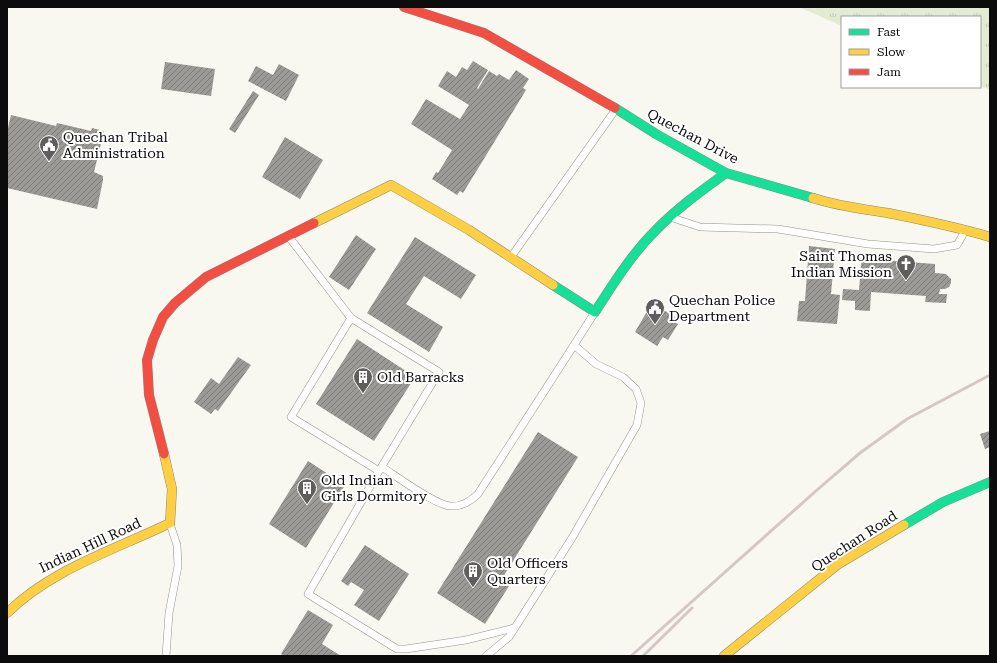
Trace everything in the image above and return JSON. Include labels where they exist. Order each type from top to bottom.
[{"type":"street","name":"Quechan Drive","points":[[404,7],[484,33],[617,109],[656,134],[726,172],[750,178],[825,202],[891,214],[966,230],[990,237]]},
{"type":"street","points":[[170,523],[172,489],[149,395],[147,360],[153,340],[163,317],[175,303],[201,280],[391,185],[469,230],[595,312],[622,272],[655,232],[695,196],[726,172]]},
{"type":"street","name":"Quechan Road","points":[[728,655],[837,565],[943,502],[990,482]]},
{"type":"street","name":"Indian Hill Road","points":[[7,613],[17,602],[46,581],[170,523]]},
{"type":"lane","points":[[511,258],[617,109]]},
{"type":"lane","points":[[671,218],[700,227],[778,229],[868,244],[934,249],[957,245],[966,230]]},
{"type":"lane","points":[[288,236],[351,318],[440,372],[380,469],[308,594],[397,649],[466,640],[514,628]]},
{"type":"lane","points":[[351,318],[291,417],[437,502],[450,506],[462,505],[472,500],[478,494],[595,312]]},
{"type":"lane","points":[[486,656],[508,637],[514,628],[572,538],[637,425],[641,403],[636,389],[623,377],[596,364],[574,345]]},
{"type":"lane","points":[[166,656],[169,613],[178,566],[177,545],[170,523]]},
{"type":"green space","points":[[799,7],[990,7],[990,90],[981,86],[981,16],[841,16],[841,26]]},
{"type":"building","points":[[473,61],[488,70],[477,88],[478,89],[489,71],[497,76],[499,74],[509,80],[516,70],[529,79],[523,88],[526,90],[463,193],[460,191],[457,195],[432,179],[436,172],[438,173],[452,150],[411,124],[426,99],[460,119],[469,105],[438,86],[447,71],[456,77],[462,67],[467,70]]},
{"type":"building","points":[[165,62],[215,69],[211,96],[161,89]]},
{"type":"building","points":[[279,64],[299,75],[286,101],[248,81],[256,66],[273,75]]},
{"type":"building","points":[[253,91],[259,95],[235,133],[229,129]]},
{"type":"building","points":[[11,115],[56,126],[57,123],[91,131],[92,128],[104,131],[94,172],[103,176],[97,209],[7,188],[7,132]]},
{"type":"building","points":[[285,137],[323,160],[300,199],[262,177]]},
{"type":"building","points":[[356,235],[376,249],[349,290],[329,277]]},
{"type":"building","points":[[415,237],[476,275],[461,299],[424,276],[406,304],[443,327],[429,352],[367,313]]},
{"type":"building","points":[[809,246],[835,249],[831,294],[840,295],[837,324],[797,321],[799,301],[805,301]]},
{"type":"building","name":"Saint Thomas Indian Mission","points":[[862,254],[883,256],[883,260],[935,264],[935,273],[946,274],[951,279],[949,287],[940,289],[939,294],[947,294],[946,303],[925,302],[926,296],[871,292],[870,311],[855,310],[855,301],[842,300],[843,289],[859,290]]},
{"type":"building","points":[[652,303],[675,317],[673,321],[678,324],[668,340],[663,337],[657,346],[635,332]]},
{"type":"building","name":"Old Barracks","points":[[357,339],[415,377],[374,441],[316,404]]},
{"type":"building","points":[[238,357],[251,365],[218,411],[215,409],[211,414],[194,402],[211,378],[219,384]]},
{"type":"building","points":[[990,431],[990,447],[985,449],[980,434]]},
{"type":"building","points":[[538,432],[578,457],[503,577],[476,561],[511,583],[485,624],[437,593]]},
{"type":"building","name":"Old Indian Girls Dormitory","points":[[308,461],[345,485],[306,548],[269,524]]},
{"type":"building","points":[[365,545],[409,574],[379,621],[354,605],[364,590],[351,582],[348,586],[341,581]]},
{"type":"building","points":[[308,610],[333,625],[322,644],[341,656],[284,656],[281,654]]},
{"type":"railway","points":[[631,656],[860,453],[907,419],[990,375]]},
{"type":"railway","points":[[643,656],[692,608]]},
{"type":"traffic: fast","points":[[615,108],[656,134],[726,173],[813,198]]},
{"type":"traffic: fast","points":[[553,285],[595,312],[623,270],[646,240],[680,208],[726,173]]},
{"type":"traffic: fast","points":[[904,525],[943,502],[990,482]]},
{"type":"traffic: slow","points":[[314,223],[391,185],[469,230],[553,285]]},
{"type":"traffic: slow","points":[[813,198],[841,205],[927,221],[990,237]]},
{"type":"traffic: slow","points":[[7,613],[44,584],[64,572],[170,523],[172,489],[164,454]]},
{"type":"traffic: slow","points":[[724,656],[837,565],[904,525]]},
{"type":"traffic: jam","points":[[404,7],[484,33],[615,108]]},
{"type":"traffic: jam","points":[[164,454],[149,395],[147,360],[153,340],[163,317],[175,303],[206,277],[314,223]]},
{"type":"place","name":"Quechan Tribal Administration","points":[[49,162]]},
{"type":"place","name":"Saint Thomas Indian Mission","points":[[906,281]]},
{"type":"place","name":"Quechan Police Department","points":[[655,325]]},
{"type":"place","name":"Old Barracks","points":[[363,394]]},
{"type":"place","name":"Old Indian Girls Dormitory","points":[[307,505]]},
{"type":"place","name":"Old Officers Quarters","points":[[473,588]]}]
